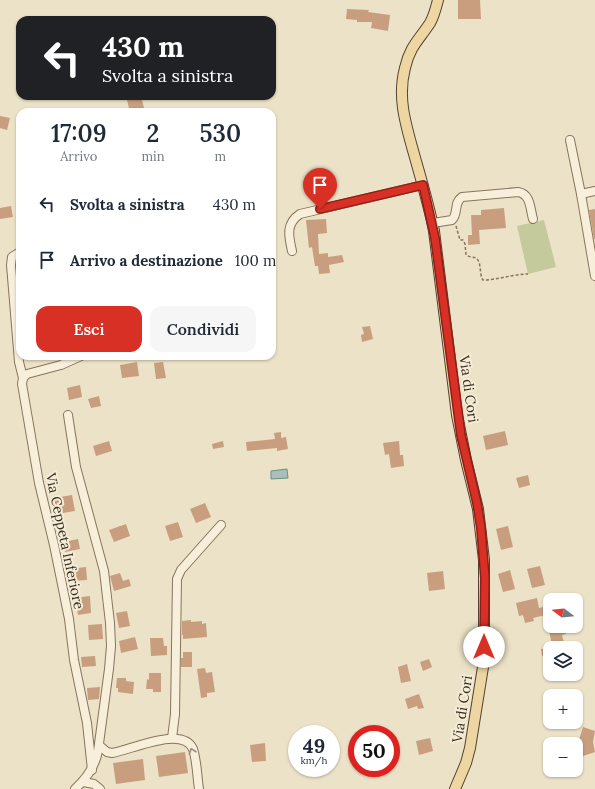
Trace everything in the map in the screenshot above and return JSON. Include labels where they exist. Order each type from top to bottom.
[{"type":"main road","name":"Via di Cori","points":[[438,0],[431,20],[410,50],[402,86],[403,111],[432,223],[457,415],[478,509],[484,560],[483,664],[470,748],[455,789]]},
{"type":"street","points":[[570,140],[595,276]]},
{"type":"street","points":[[292,251],[289,229],[292,221],[298,215],[423,185]]},
{"type":"street","points":[[581,194],[595,191]]},
{"type":"street","points":[[432,223],[454,219],[456,215],[456,204],[461,198],[518,192],[525,194],[527,197],[533,220]]},
{"type":"street","name":"Via Ceppeta Inferiore","points":[[16,254],[11,262],[16,324]]},
{"type":"street","name":"Via Ceppeta Inferiore","points":[[19,360],[23,378],[22,387],[39,483],[54,545],[69,619],[73,650],[87,723],[92,770]]},
{"type":"street","points":[[23,378],[28,374],[61,365],[72,360]]},
{"type":"street","name":"Via Ceppeta Inferiore","points":[[68,415],[76,467],[102,562],[110,628],[110,654],[100,746],[96,762],[92,770],[83,782],[75,789]]},
{"type":"street","points":[[172,738],[175,714],[177,579],[181,570],[220,525]]},
{"type":"street","points":[[100,746],[107,752],[112,753],[172,738],[185,741],[192,747],[198,789]]},
{"type":"street","points":[[83,782],[94,784],[100,789]]},
{"type":"path","points":[[454,219],[460,240],[462,240],[465,244],[466,255],[477,259],[479,262],[480,276],[483,280],[490,280],[517,274],[528,274]]},
{"type":"green space","points":[[544,220],[556,267],[528,274],[517,226]]},
{"type":"water","points":[[287,469],[288,478],[271,479],[271,471]]},
{"type":"building","points":[[458,0],[480,0],[481,19],[458,19]]},
{"type":"building","points":[[347,9],[369,10],[368,12],[390,15],[388,31],[371,28],[372,22],[357,22],[357,20],[346,19]]},
{"type":"building","points":[[127,100],[142,100],[144,108],[129,108]]},
{"type":"building","points":[[0,116],[10,118],[7,130],[0,128]]},
{"type":"building","points":[[11,206],[13,217],[0,219],[0,208]]},
{"type":"building","points":[[504,208],[506,228],[479,230],[480,244],[468,245],[468,235],[472,235],[471,215],[481,215],[481,210]]},
{"type":"building","points":[[595,209],[595,239],[594,239],[589,210]]},
{"type":"building","points":[[326,219],[327,233],[318,234],[319,254],[328,253],[328,257],[342,255],[344,262],[329,265],[330,273],[319,274],[318,266],[315,266],[312,247],[309,248],[306,220]]},
{"type":"building","points":[[370,326],[373,339],[362,342],[361,335],[364,334],[362,327]]},
{"type":"building","points":[[137,362],[139,376],[122,378],[120,365]]},
{"type":"building","points":[[163,362],[166,378],[156,379],[154,363]]},
{"type":"building","points":[[80,385],[82,397],[69,400],[67,388]]},
{"type":"building","points":[[99,396],[101,406],[91,408],[88,399]]},
{"type":"building","points":[[505,431],[508,445],[486,450],[483,436]]},
{"type":"building","points":[[281,432],[281,438],[286,437],[288,449],[277,451],[277,448],[247,451],[246,442],[275,439],[274,433]]},
{"type":"building","points":[[109,441],[112,451],[96,456],[93,446]]},
{"type":"building","points":[[223,441],[224,447],[213,449],[212,444]]},
{"type":"building","points":[[399,441],[400,455],[403,455],[404,466],[391,468],[389,454],[385,455],[383,443]]},
{"type":"building","points":[[528,475],[530,485],[519,488],[516,478]]},
{"type":"building","points":[[72,495],[75,511],[57,514],[54,498]]},
{"type":"building","points":[[205,503],[211,517],[196,523],[190,509]]},
{"type":"building","points":[[178,522],[183,537],[170,541],[165,526]]},
{"type":"building","points":[[126,524],[130,536],[114,542],[109,530]]},
{"type":"building","points":[[508,526],[513,547],[501,550],[496,529]]},
{"type":"building","points":[[78,539],[80,549],[65,552],[63,542]]},
{"type":"building","points":[[540,566],[545,585],[532,588],[527,569]]},
{"type":"building","points":[[86,567],[87,580],[71,581],[69,569]]},
{"type":"building","points":[[510,570],[515,589],[503,592],[498,574]]},
{"type":"building","points":[[443,571],[445,589],[429,591],[427,573]]},
{"type":"building","points":[[120,573],[123,581],[129,579],[131,586],[114,591],[110,576]]},
{"type":"building","points":[[90,596],[91,613],[78,615],[77,609],[75,609],[74,598]]},
{"type":"building","points":[[537,598],[539,608],[543,607],[543,616],[533,618],[534,621],[525,623],[523,615],[519,616],[516,603]]},
{"type":"building","points":[[127,611],[130,626],[119,628],[116,613]]},
{"type":"building","points":[[191,620],[191,622],[202,621],[202,624],[206,623],[207,637],[183,639],[182,621]]},
{"type":"building","points":[[102,624],[103,639],[89,640],[88,625]]},
{"type":"building","points":[[549,633],[566,633],[562,635],[564,641],[551,641]]},
{"type":"building","points":[[135,637],[138,649],[121,653],[119,641]]},
{"type":"building","points":[[150,638],[163,638],[164,646],[167,646],[167,655],[151,656]]},
{"type":"building","points":[[541,649],[543,649],[543,656],[542,656]]},
{"type":"building","points":[[183,652],[192,652],[192,667],[181,667]]},
{"type":"building","points":[[95,656],[96,666],[82,667],[81,657]]},
{"type":"building","points":[[429,659],[432,667],[423,671],[420,662]]},
{"type":"building","points":[[407,664],[411,681],[401,683],[398,667]]},
{"type":"building","points":[[205,668],[206,673],[212,672],[215,692],[207,693],[207,697],[201,698],[197,669]]},
{"type":"building","points":[[149,673],[161,673],[161,692],[153,692],[153,689],[146,689],[147,679],[149,680]]},
{"type":"building","points":[[117,678],[126,678],[126,681],[134,682],[133,694],[118,692],[118,688],[116,688]]},
{"type":"building","points":[[100,687],[99,699],[88,700],[87,688]]},
{"type":"building","points":[[419,694],[424,708],[418,709],[417,706],[408,709],[405,699]]},
{"type":"building","points":[[583,727],[595,731],[593,742],[595,752],[583,756],[583,737],[580,737]]},
{"type":"building","points":[[430,738],[433,751],[419,755],[416,741]]},
{"type":"building","points":[[265,743],[266,761],[252,762],[250,745]]},
{"type":"building","points":[[185,752],[188,773],[159,777],[156,756]]},
{"type":"building","points":[[143,759],[145,780],[116,784],[113,763]]},
{"type":"route","points":[[320,209],[423,185],[430,210],[435,238],[461,435],[477,503],[481,528],[485,578],[484,647]]}]
